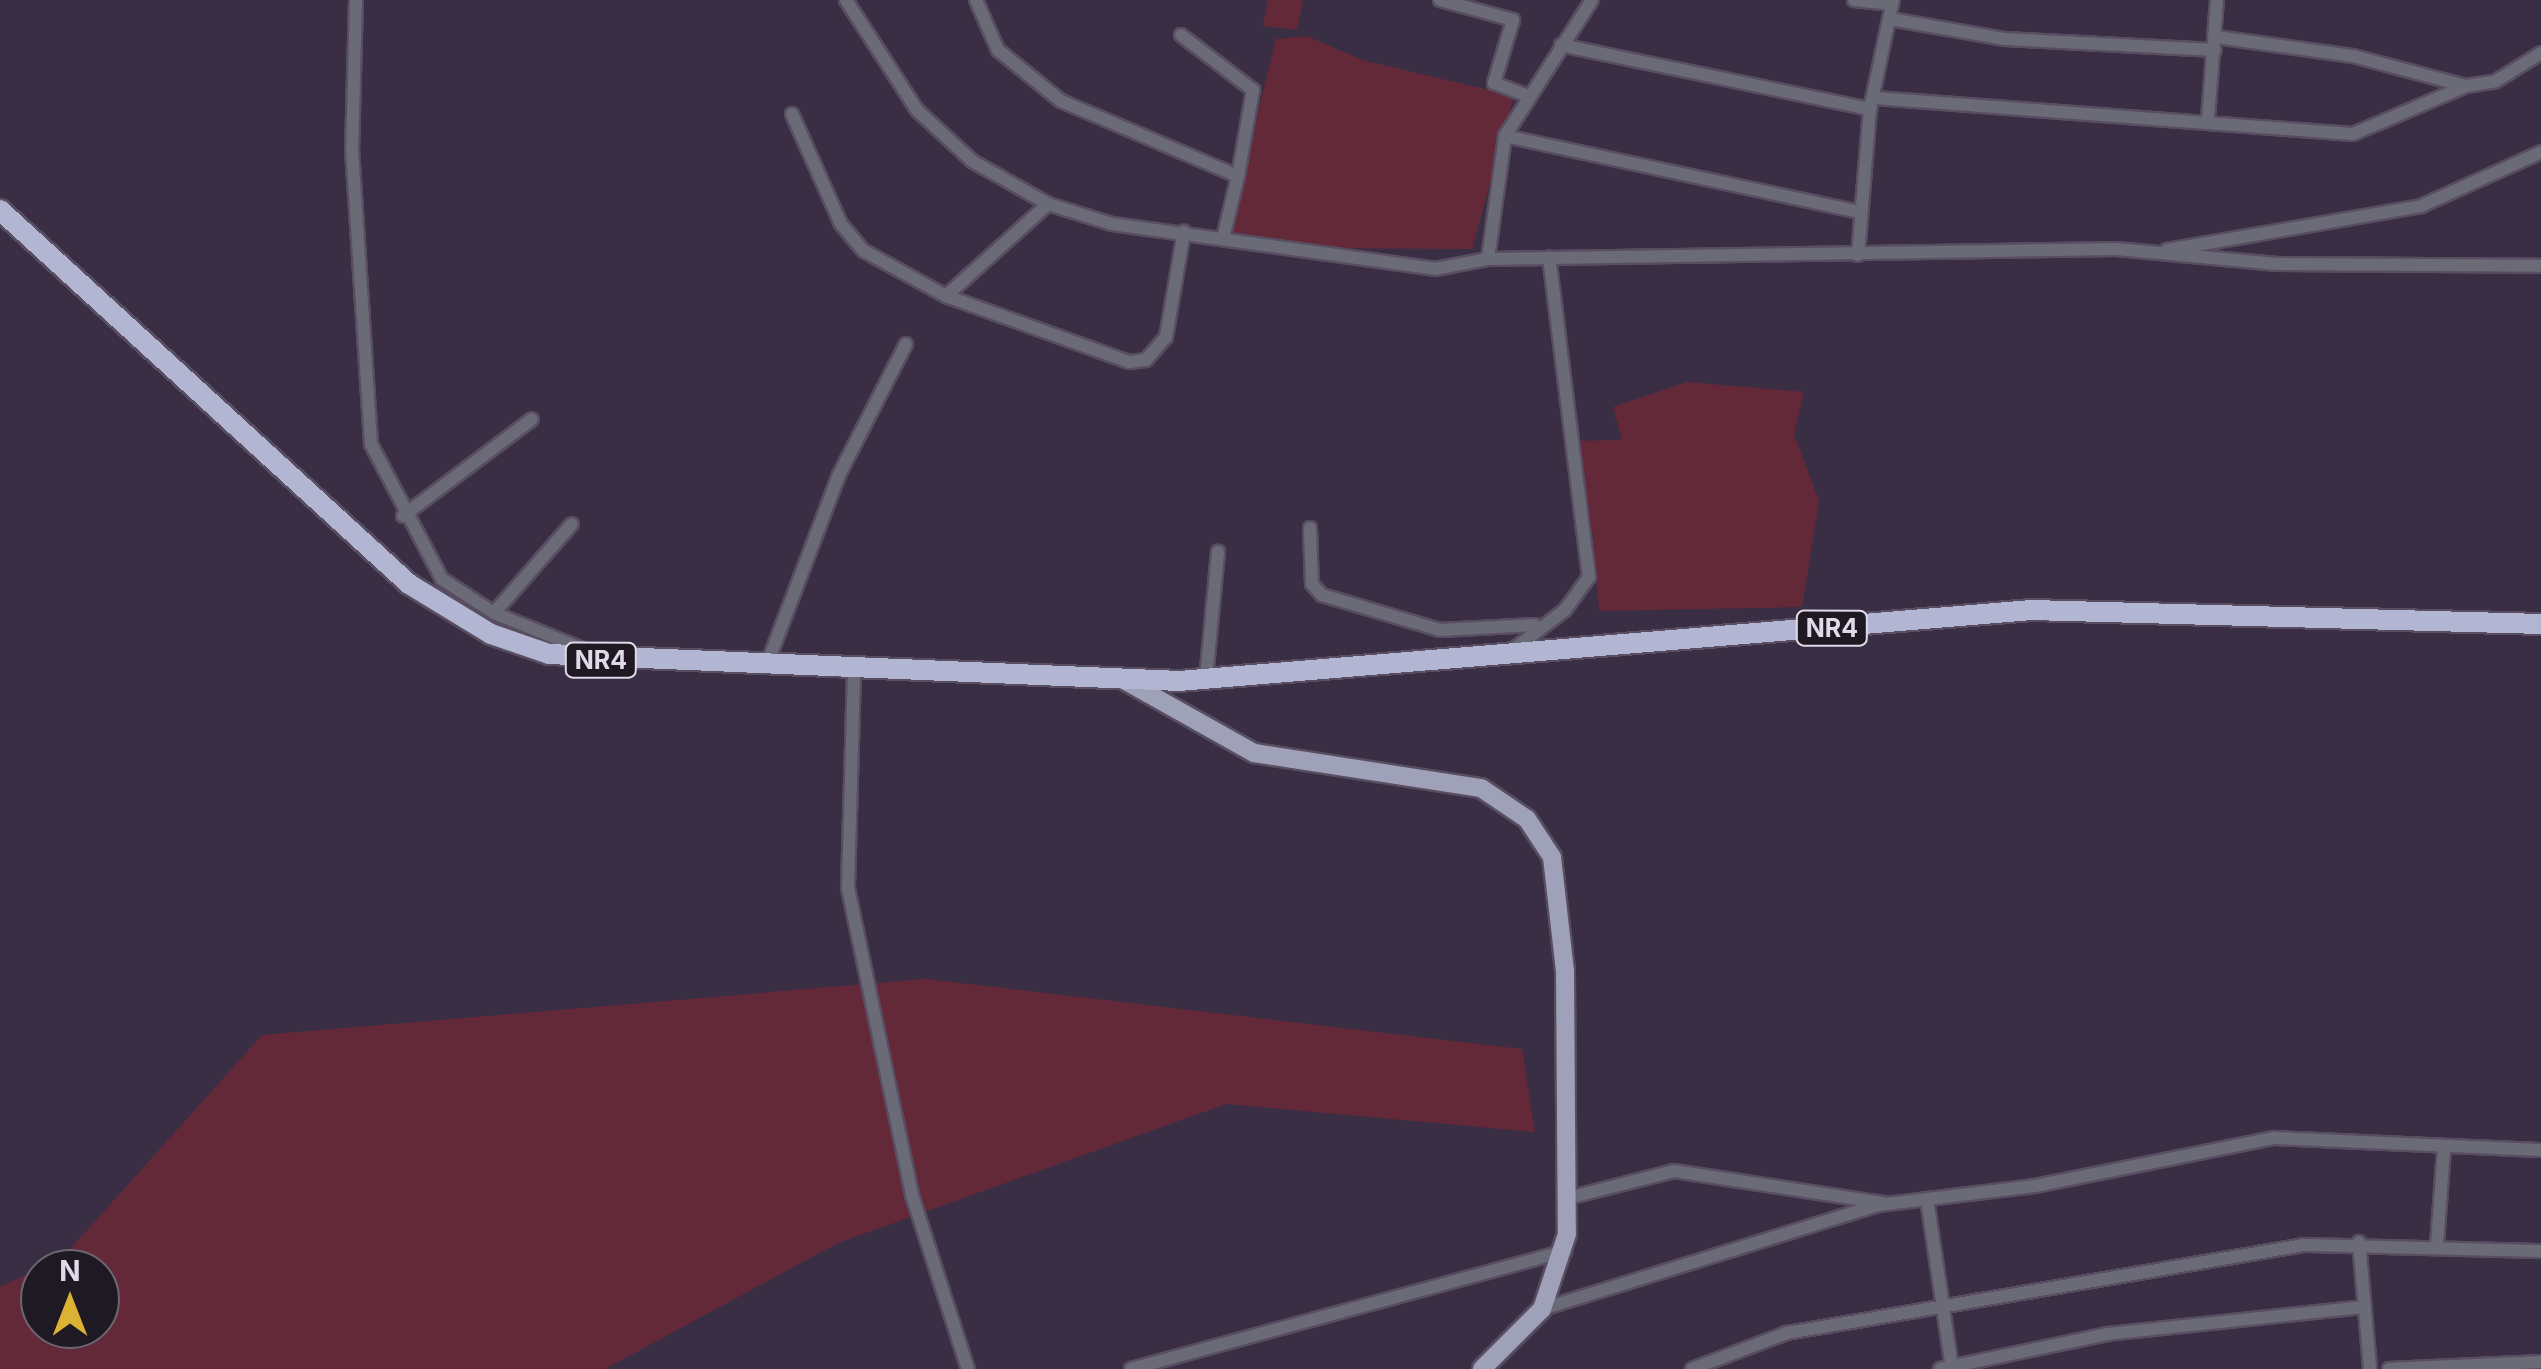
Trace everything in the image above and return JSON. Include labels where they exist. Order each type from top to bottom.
[{"type":"highway","name":"NR4","points":[[0,210],[160,359],[180,371],[430,599],[523,646],[606,660],[854,672],[1206,679],[1514,649],[2094,607],[2541,624]]},
{"type":"main road","points":[[1124,680],[1243,749],[1326,770],[1459,782],[1526,818],[1552,857],[1560,892],[1568,1198],[1565,1251],[1542,1309],[1482,1369]]},
{"type":"street","points":[[356,0],[352,149],[370,436],[403,516],[442,579],[494,613],[606,660]]},
{"type":"street","points":[[846,0],[917,110],[972,160],[1048,204],[1112,224],[1410,268],[1488,259],[2165,251],[2277,264],[2541,266]]},
{"type":"street","points":[[976,0],[998,50],[1061,100],[1238,176]]},
{"type":"street","points":[[1440,0],[1513,20],[1494,83],[1526,95]]},
{"type":"street","points":[[1488,259],[1505,136],[1526,95],[1592,0]]},
{"type":"street","points":[[1854,0],[1892,2],[1872,104],[1858,255]]},
{"type":"street","points":[[2208,119],[2217,0]]},
{"type":"street","points":[[1890,19],[2005,39],[2216,43],[2372,60],[2466,86]]},
{"type":"street","points":[[1181,35],[1253,90],[1223,238]]},
{"type":"street","points":[[1561,46],[1872,104],[2208,119],[2353,134],[2466,86],[2496,81],[2541,53]]},
{"type":"street","points":[[792,114],[852,240],[946,296],[1142,362],[1166,336],[1184,232]]},
{"type":"street","points":[[1505,136],[1859,212]]},
{"type":"street","points":[[2165,251],[2422,206],[2541,152]]},
{"type":"street","points":[[946,296],[1048,204]]},
{"type":"street","points":[[1514,649],[1535,625],[1583,593],[1590,561],[1549,258]]},
{"type":"street","points":[[765,669],[840,475],[906,344]]},
{"type":"street","points":[[403,516],[532,419]]},
{"type":"street","points":[[494,613],[572,524]]},
{"type":"street","points":[[1310,528],[1312,584],[1322,595],[1440,630],[1535,625]]},
{"type":"street","points":[[1206,679],[1218,552]]},
{"type":"street","points":[[854,672],[848,888],[912,1195],[968,1369]]},
{"type":"street","points":[[1542,1309],[1887,1204],[2274,1138],[2444,1149],[2541,1150]]},
{"type":"street","points":[[2437,1244],[2444,1149]]},
{"type":"street","points":[[1568,1198],[1674,1171],[1887,1204]]},
{"type":"street","points":[[1927,1199],[1948,1368],[2106,1334],[2364,1307]]},
{"type":"street","points":[[2359,1242],[2370,1369]]},
{"type":"street","points":[[1692,1369],[1754,1340],[2359,1242],[2541,1251]]},
{"type":"street","points":[[1131,1369],[1565,1251]]},
{"type":"street","points":[[2389,1369],[2541,1362]]},
{"type":"shaded area","points":[[1268,0],[1303,0],[1297,30],[1263,26]]},
{"type":"shaded area","points":[[1307,36],[1362,60],[1514,96],[1472,249],[1299,248],[1228,233],[1276,39]]},
{"type":"shaded area","points":[[1687,382],[1804,392],[1794,434],[1819,501],[1802,607],[1599,611],[1593,534],[1569,441],[1622,440],[1613,407]]},
{"type":"shaded area","points":[[926,979],[1522,1049],[1535,1132],[1226,1104],[838,1243],[605,1369],[0,1369],[0,1287],[20,1277],[20,1349],[120,1349],[120,1249],[70,1249],[262,1035]]}]
